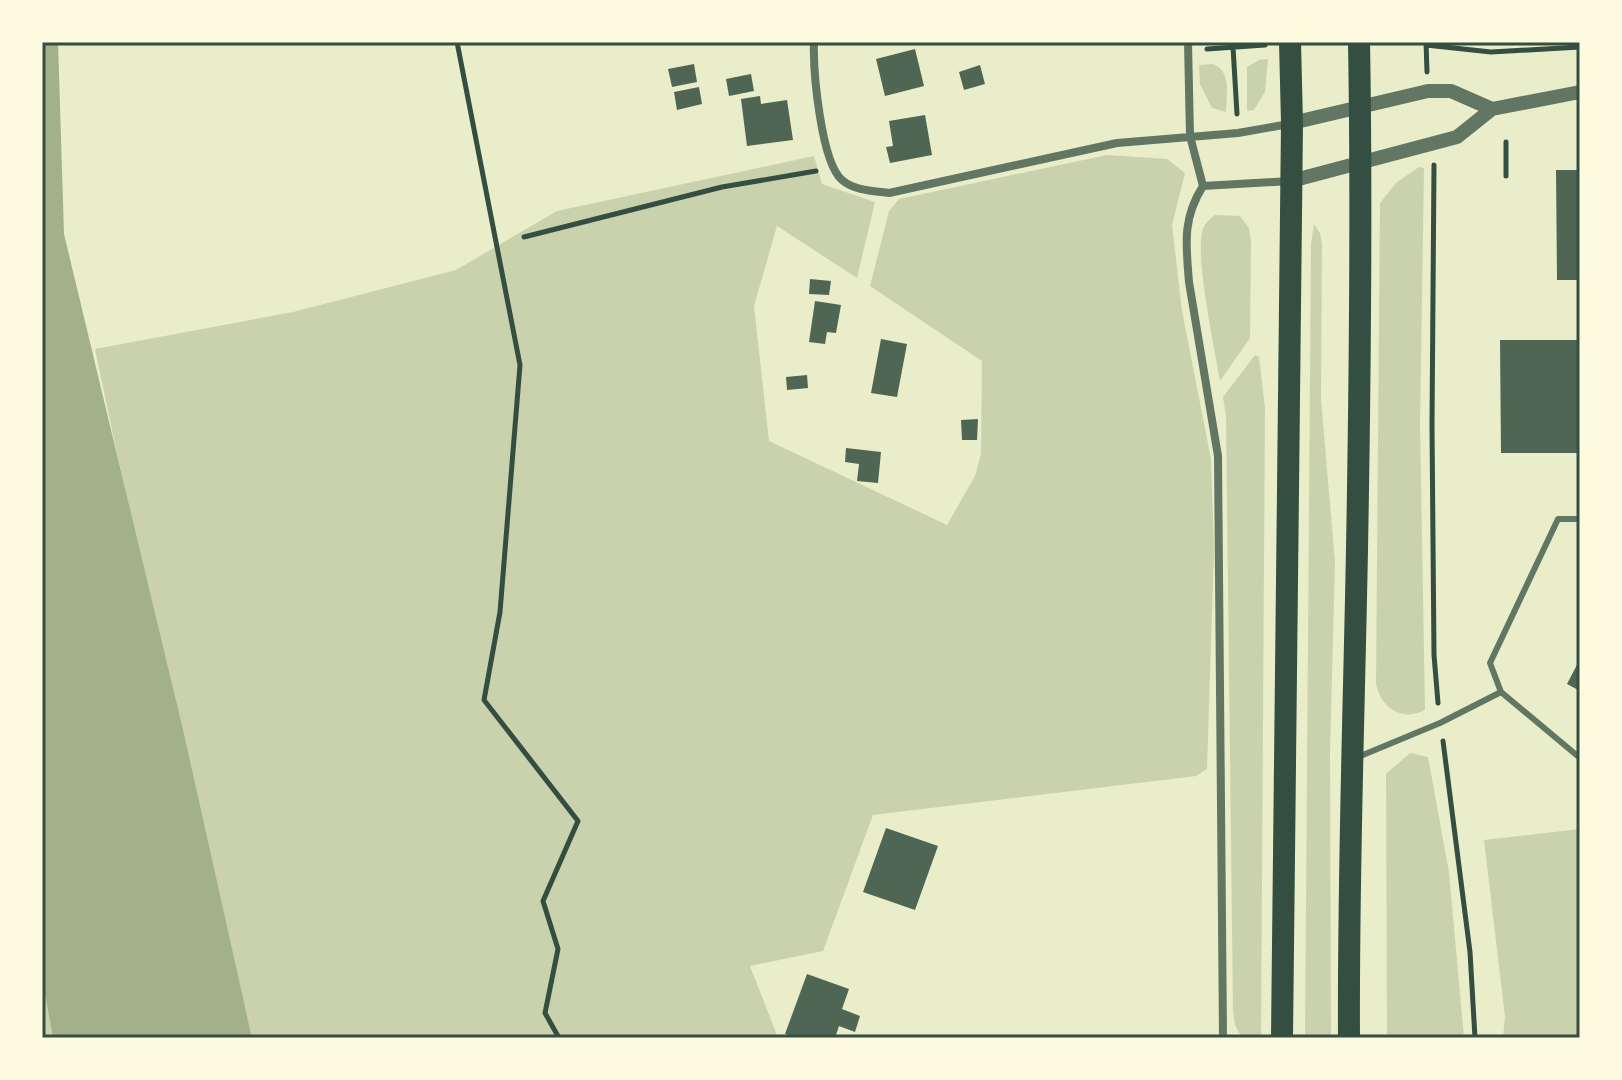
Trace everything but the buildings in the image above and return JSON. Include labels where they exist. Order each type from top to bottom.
[{"type":"highway","points":[[1349,1038],[1361,162],[1359,42]]},
{"type":"highway","points":[[1279,44],[1292,123],[1282,1038]]},
{"type":"street","points":[[814,42],[817,92],[832,168],[850,185],[866,191],[889,193],[1101,146],[1238,133],[1428,91],[1451,91],[1492,109]]},
{"type":"street","points":[[1188,46],[1190,136],[1203,186],[1188,216],[1187,255],[1218,456],[1223,1038]]},
{"type":"street","points":[[1203,186],[1291,181],[1457,137],[1492,109],[1580,92]]},
{"type":"lane","points":[[1580,519],[1558,519],[1490,663],[1501,692],[1580,758]]},
{"type":"lane","points":[[1351,760],[1440,723],[1501,692]]},
{"type":"path","points":[[457,42],[520,365],[500,612],[484,700],[578,821],[543,901],[558,949],[545,1013],[559,1038]]},
{"type":"path","points":[[1188,46],[1279,44]]},
{"type":"path","points":[[1427,62],[1426,44],[1491,52],[1580,47]]},
{"type":"path","points":[[1233,47],[1237,114]]},
{"type":"path","points":[[1506,142],[1506,176]]},
{"type":"path","points":[[1434,163],[1434,655],[1470,952],[1475,1038]]},
{"type":"path","points":[[524,237],[722,187],[793,176]]},
{"type":"shaded area","points":[[42,42],[58,42],[64,234],[184,734],[252,1038],[53,1038],[42,979]]},
{"type":"shaded area","points":[[1268,59],[1265,92],[1254,110],[1247,111],[1247,67]]},
{"type":"shaded area","points":[[1199,65],[1219,67],[1225,78],[1226,112],[1212,108],[1200,84]]},
{"type":"shaded area","points":[[1107,155],[1167,159],[1185,173],[1172,225],[1182,311],[1211,459],[1214,551],[1207,769],[1196,776],[873,815],[823,951],[750,966],[778,1038],[252,1038],[95,349],[293,312],[456,270],[557,211],[814,156],[822,184],[875,202],[857,278],[777,226],[754,306],[769,441],[947,525],[975,476],[981,454],[982,361],[870,286],[889,211],[899,199]]},
{"type":"shaded area","points":[[1419,167],[1424,168],[1420,424],[1425,710],[1408,714],[1388,706],[1376,684],[1380,203],[1396,183]]},
{"type":"shaded area","points":[[1215,215],[1240,216],[1249,228],[1251,242],[1250,338],[1220,381],[1201,259],[1203,229]]},
{"type":"shaded area","points":[[1314,224],[1322,244],[1321,399],[1335,562],[1330,752],[1331,1038],[1305,1038],[1311,244]]},
{"type":"shaded area","points":[[1255,355],[1259,357],[1265,408],[1261,1038],[1242,1038],[1235,1025],[1233,1011],[1226,416],[1223,397]]},
{"type":"shaded area","points":[[1410,753],[1428,757],[1449,872],[1464,1038],[1387,1038],[1386,774]]},
{"type":"shaded area","points":[[1580,829],[1580,1038],[1503,1038],[1505,1017],[1484,840]]},
{"type":"shaded area","points":[[42,979],[53,1038],[42,1038]]}]
